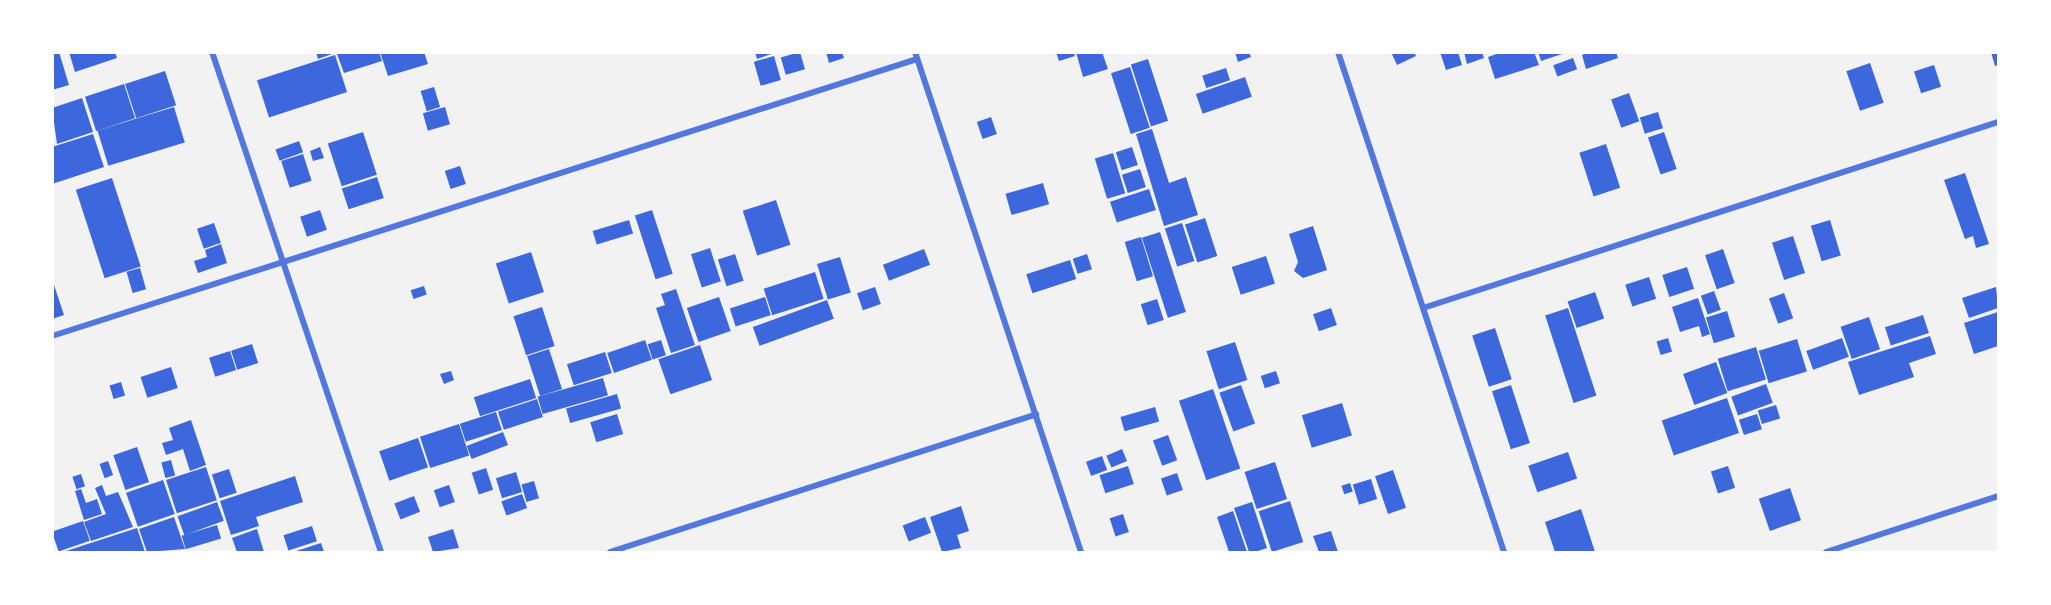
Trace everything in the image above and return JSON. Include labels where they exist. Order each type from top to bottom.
[{"type":"street","points":[[212,52],[381,552]]},
{"type":"street","points":[[1338,52],[1504,552]]},
{"type":"street","points":[[52,336],[916,56],[1081,552]]},
{"type":"street","points":[[1423,308],[1998,122]]},
{"type":"street","points":[[610,552],[1036,414]]},
{"type":"street","points":[[1826,552],[1998,496]]},
{"type":"building","points":[[52,52],[59,52],[69,85],[52,90]]},
{"type":"building","points":[[69,52],[115,52],[117,58],[75,72]]},
{"type":"building","points":[[316,52],[335,52],[335,53],[318,59]]},
{"type":"building","points":[[379,52],[382,61],[344,73],[337,54]]},
{"type":"building","points":[[380,52],[424,52],[428,64],[388,76]]},
{"type":"building","points":[[755,52],[774,52],[774,53],[757,59]]},
{"type":"building","points":[[800,52],[805,69],[786,75],[781,58]]},
{"type":"building","points":[[826,52],[842,52],[844,58],[829,63]]},
{"type":"building","points":[[1056,52],[1073,52],[1075,56],[1059,61]]},
{"type":"building","points":[[1076,52],[1102,52],[1108,69],[1083,77]]},
{"type":"building","points":[[1235,52],[1249,52],[1251,57],[1238,62]]},
{"type":"building","points":[[1391,52],[1414,52],[1416,56],[1397,65]]},
{"type":"building","points":[[1440,52],[1458,52],[1462,65],[1446,70]]},
{"type":"building","points":[[1464,52],[1482,52],[1484,58],[1467,64]]},
{"type":"building","points":[[1502,52],[1534,52],[1539,65],[1495,79],[1488,57]]},
{"type":"building","points":[[1538,52],[1565,52],[1565,53],[1541,61]]},
{"type":"building","points":[[1589,52],[1616,52],[1618,58],[1586,69],[1582,55]]},
{"type":"building","points":[[1991,52],[1998,52],[1998,65],[1995,66]]},
{"type":"building","points":[[335,55],[347,92],[269,117],[257,80]]},
{"type":"building","points":[[774,56],[781,80],[761,86],[754,62]]},
{"type":"building","points":[[1573,58],[1577,69],[1557,76],[1553,65]]},
{"type":"building","points":[[1148,59],[1168,121],[1151,126],[1131,65]]},
{"type":"building","points":[[1870,63],[1884,103],[1860,111],[1846,71]]},
{"type":"building","points":[[1934,65],[1941,87],[1921,93],[1914,71]]},
{"type":"building","points":[[1130,67],[1150,128],[1131,134],[1111,73]]},
{"type":"building","points":[[1226,68],[1230,80],[1206,88],[1202,76]]},
{"type":"building","points":[[165,71],[176,105],[136,118],[125,84]]},
{"type":"building","points":[[1245,77],[1252,97],[1203,114],[1196,94]]},
{"type":"building","points":[[124,84],[135,118],[96,131],[85,97]]},
{"type":"building","points":[[434,87],[440,107],[427,111],[421,91]]},
{"type":"building","points":[[1629,93],[1639,121],[1621,128],[1611,99]]},
{"type":"building","points":[[82,98],[93,132],[57,144],[52,108]]},
{"type":"building","points":[[174,107],[185,142],[108,166],[97,130]]},
{"type":"building","points":[[445,107],[450,124],[428,131],[423,113]]},
{"type":"building","points":[[1658,112],[1663,128],[1645,134],[1640,118]]},
{"type":"building","points":[[991,117],[997,134],[983,139],[977,122]]},
{"type":"building","points":[[1152,129],[1169,183],[1186,177],[1198,215],[1164,226],[1136,134]]},
{"type":"building","points":[[363,132],[377,175],[342,186],[328,143]]},
{"type":"building","points":[[1664,132],[1677,169],[1661,174],[1648,138]]},
{"type":"building","points":[[93,134],[104,167],[52,184],[52,147]]},
{"type":"building","points":[[299,141],[303,152],[280,161],[276,150]]},
{"type":"building","points":[[1606,144],[1620,188],[1594,196],[1579,153]]},
{"type":"building","points":[[320,147],[324,158],[313,161],[310,151]]},
{"type":"building","points":[[1132,147],[1138,165],[1122,170],[1116,152]]},
{"type":"building","points":[[1113,153],[1125,193],[1107,199],[1095,159]]},
{"type":"building","points":[[303,154],[312,181],[290,188],[281,161]]},
{"type":"building","points":[[460,166],[466,184],[451,189],[445,171]]},
{"type":"building","points":[[1140,169],[1146,187],[1128,193],[1122,175]]},
{"type":"building","points":[[1965,173],[1989,244],[1976,248],[1973,236],[1965,239],[1944,180]]},
{"type":"building","points":[[377,177],[384,198],[349,209],[342,188]]},
{"type":"building","points":[[112,178],[141,266],[105,278],[76,190]]},
{"type":"building","points":[[1043,183],[1049,204],[1012,215],[1006,194]]},
{"type":"building","points":[[1149,189],[1156,210],[1117,223],[1110,202]]},
{"type":"building","points":[[776,200],[791,245],[757,256],[743,211]]},
{"type":"building","points":[[320,210],[327,230],[307,237],[300,217]]},
{"type":"building","points":[[652,210],[673,274],[656,279],[635,216]]},
{"type":"building","points":[[1205,218],[1217,256],[1197,263],[1185,224]]},
{"type":"building","points":[[629,220],[633,233],[597,244],[593,231]]},
{"type":"building","points":[[1830,220],[1841,255],[1822,261],[1811,226]]},
{"type":"building","points":[[214,223],[221,243],[204,249],[197,229]]},
{"type":"building","points":[[1182,223],[1194,261],[1177,267],[1165,229]]},
{"type":"building","points":[[1313,226],[1327,270],[1303,278],[1294,271],[1298,262],[1289,234]]},
{"type":"building","points":[[1160,232],[1186,312],[1168,318],[1142,238]]},
{"type":"building","points":[[1793,236],[1805,273],[1784,280],[1772,243]]},
{"type":"building","points":[[1141,237],[1153,276],[1137,281],[1125,242]]},
{"type":"building","points":[[221,244],[227,263],[198,273],[194,261],[207,257],[205,250]]},
{"type":"building","points":[[710,248],[721,281],[702,287],[691,254]]},
{"type":"building","points":[[924,249],[930,265],[889,281],[883,265]]},
{"type":"building","points":[[1723,249],[1735,283],[1717,289],[1705,255]]},
{"type":"building","points":[[531,252],[544,292],[509,303],[496,263]]},
{"type":"building","points":[[735,254],[744,281],[727,286],[718,260]]},
{"type":"building","points":[[1087,254],[1092,269],[1078,274],[1073,259]]},
{"type":"building","points":[[1266,256],[1275,284],[1241,295],[1232,267]]},
{"type":"building","points":[[840,257],[851,292],[828,299],[817,264]]},
{"type":"building","points":[[1070,260],[1076,279],[1032,293],[1026,274]]},
{"type":"building","points":[[1687,267],[1694,289],[1669,297],[1662,275]]},
{"type":"building","points":[[140,268],[146,289],[133,293],[127,272]]},
{"type":"building","points":[[815,272],[824,299],[772,315],[764,289]]},
{"type":"building","points":[[1649,277],[1656,299],[1632,307],[1625,285]]},
{"type":"building","points":[[52,279],[64,315],[52,319]]},
{"type":"building","points":[[424,286],[427,295],[413,299],[411,290]]},
{"type":"building","points":[[875,287],[881,304],[863,310],[857,293]]},
{"type":"building","points":[[1996,287],[1998,308],[1969,318],[1962,298]]},
{"type":"building","points":[[676,289],[695,345],[671,353],[656,308],[665,305],[661,294]]},
{"type":"building","points":[[1714,291],[1721,310],[1708,315],[1701,296]]},
{"type":"building","points":[[1595,292],[1604,318],[1577,328],[1568,301]]},
{"type":"building","points":[[1784,293],[1793,318],[1778,324],[1769,298]]},
{"type":"building","points":[[719,297],[731,331],[699,342],[687,308]]},
{"type":"building","points":[[765,297],[771,315],[736,327],[730,308]]},
{"type":"building","points":[[1698,298],[1710,334],[1702,337],[1699,326],[1680,332],[1672,307]]},
{"type":"building","points":[[1157,299],[1164,320],[1148,325],[1141,304]]},
{"type":"building","points":[[827,300],[834,319],[760,346],[753,327]]},
{"type":"building","points":[[542,307],[555,346],[526,355],[513,316]]},
{"type":"building","points":[[1331,308],[1337,325],[1319,331],[1313,314]]},
{"type":"building","points":[[1568,308],[1596,395],[1574,403],[1545,315]]},
{"type":"building","points":[[1727,311],[1735,337],[1714,343],[1706,317]]},
{"type":"building","points":[[1998,312],[1998,346],[1974,354],[1964,323]]},
{"type":"building","points":[[1923,315],[1929,333],[1891,345],[1885,327]]},
{"type":"building","points":[[1869,317],[1880,349],[1852,359],[1841,327]]},
{"type":"building","points":[[1495,328],[1512,379],[1489,387],[1472,335]]},
{"type":"building","points":[[1930,336],[1936,354],[1909,363],[1914,377],[1859,395],[1848,362]]},
{"type":"building","points":[[1668,338],[1672,351],[1661,355],[1657,342]]},
{"type":"building","points":[[1842,338],[1849,357],[1813,370],[1806,351]]},
{"type":"building","points":[[1797,339],[1807,372],[1769,383],[1759,351]]},
{"type":"building","points":[[645,340],[652,360],[614,373],[607,353]]},
{"type":"building","points":[[661,340],[666,355],[653,360],[648,344]]},
{"type":"building","points":[[1235,342],[1247,380],[1219,389],[1206,351]]},
{"type":"building","points":[[252,344],[258,363],[237,370],[231,351]]},
{"type":"building","points":[[700,345],[712,380],[670,394],[658,359]]},
{"type":"building","points":[[1756,347],[1766,380],[1728,391],[1718,359]]},
{"type":"building","points":[[549,349],[562,389],[540,396],[527,356]]},
{"type":"building","points":[[230,351],[236,370],[215,377],[209,358]]},
{"type":"building","points":[[605,352],[612,373],[574,385],[567,364]]},
{"type":"building","points":[[1716,362],[1727,393],[1694,405],[1683,374]]},
{"type":"building","points":[[171,367],[178,388],[147,398],[141,377]]},
{"type":"building","points":[[451,371],[454,380],[444,384],[440,374]]},
{"type":"building","points":[[1276,371],[1280,383],[1265,388],[1261,376]]},
{"type":"building","points":[[603,378],[608,395],[543,414],[538,397]]},
{"type":"building","points":[[530,379],[536,398],[480,416],[474,397]]},
{"type":"building","points":[[121,382],[125,395],[114,399],[110,386]]},
{"type":"building","points":[[1766,384],[1773,403],[1738,415],[1731,397]]},
{"type":"building","points":[[1241,385],[1255,424],[1233,431],[1219,393]]},
{"type":"building","points":[[1511,385],[1530,443],[1511,449],[1492,391]]},
{"type":"building","points":[[1213,389],[1240,468],[1206,480],[1179,401]]},
{"type":"building","points":[[617,394],[621,408],[570,423],[566,409]]},
{"type":"building","points":[[1727,398],[1739,433],[1674,455],[1662,420]]},
{"type":"building","points":[[537,399],[543,417],[504,430],[498,412]]},
{"type":"building","points":[[1342,403],[1352,436],[1312,448],[1302,415]]},
{"type":"building","points":[[1776,405],[1780,418],[1762,424],[1758,411]]},
{"type":"building","points":[[1155,407],[1159,421],[1125,431],[1120,417]]},
{"type":"building","points":[[496,412],[502,430],[466,442],[460,424]]},
{"type":"building","points":[[617,414],[623,434],[596,442],[590,422]]},
{"type":"building","points":[[1757,414],[1762,429],[1744,435],[1739,420]]},
{"type":"building","points":[[191,420],[206,465],[190,471],[183,449],[166,455],[162,443],[173,440],[169,428]]},
{"type":"building","points":[[459,424],[469,455],[430,468],[420,437]]},
{"type":"building","points":[[503,432],[508,445],[472,459],[467,446]]},
{"type":"building","points":[[1168,435],[1177,460],[1162,466],[1153,440]]},
{"type":"building","points":[[418,438],[428,467],[389,481],[379,451]]},
{"type":"building","points":[[137,447],[149,482],[125,490],[113,455]]},
{"type":"building","points":[[1122,449],[1127,461],[1111,468],[1106,456]]},
{"type":"building","points":[[1568,452],[1577,478],[1537,492],[1528,466]]},
{"type":"building","points":[[1102,456],[1107,470],[1091,476],[1086,462]]},
{"type":"building","points":[[171,460],[175,475],[165,478],[161,463]]},
{"type":"building","points":[[108,461],[113,475],[105,478],[100,464]]},
{"type":"building","points":[[1275,462],[1287,499],[1257,509],[1245,472]]},
{"type":"building","points":[[1128,466],[1134,484],[1105,493],[1099,475]]},
{"type":"building","points":[[1728,466],[1735,488],[1718,493],[1711,472]]},
{"type":"building","points":[[206,467],[217,500],[177,513],[166,480]]},
{"type":"building","points":[[486,468],[493,490],[479,495],[472,473]]},
{"type":"building","points":[[229,469],[237,493],[220,498],[212,475]]},
{"type":"building","points":[[1393,470],[1406,508],[1388,514],[1375,476]]},
{"type":"building","points":[[516,472],[522,492],[502,498],[496,478]]},
{"type":"building","points":[[1177,473],[1183,490],[1167,496],[1161,479]]},
{"type":"building","points":[[81,474],[85,486],[76,489],[72,477]]},
{"type":"building","points":[[295,476],[303,502],[256,517],[259,526],[231,535],[220,501]]},
{"type":"building","points":[[1371,479],[1377,499],[1359,505],[1353,485]]},
{"type":"building","points":[[163,480],[175,514],[138,527],[126,493]]},
{"type":"building","points":[[534,481],[539,498],[526,502],[522,485]]},
{"type":"building","points":[[1350,483],[1353,492],[1344,494],[1341,486]]},
{"type":"building","points":[[102,485],[106,496],[118,492],[133,527],[91,541],[84,522],[106,514],[95,488]]},
{"type":"building","points":[[449,485],[455,502],[440,507],[434,490]]},
{"type":"building","points":[[1790,488],[1801,520],[1770,531],[1759,499]]},
{"type":"building","points":[[81,489],[86,503],[97,499],[102,514],[84,520],[75,491]]},
{"type":"building","points":[[522,494],[527,508],[506,516],[501,502]]},
{"type":"building","points":[[414,496],[420,512],[400,519],[394,504]]},
{"type":"building","points":[[1290,501],[1303,542],[1272,552],[1259,511]]},
{"type":"building","points":[[217,502],[224,521],[184,535],[178,516]]},
{"type":"building","points":[[1252,502],[1267,548],[1249,552],[1234,508]]},
{"type":"building","points":[[961,506],[969,531],[957,535],[961,548],[942,552],[930,517]]},
{"type":"building","points":[[1581,509],[1595,552],[1555,552],[1545,522]]},
{"type":"building","points":[[1233,511],[1247,552],[1229,552],[1217,517]]},
{"type":"building","points":[[1123,514],[1129,532],[1116,536],[1110,518]]},
{"type":"building","points":[[174,517],[185,549],[147,552],[139,529]]},
{"type":"building","points":[[925,517],[931,533],[909,541],[903,526]]},
{"type":"building","points":[[83,521],[90,541],[59,552],[52,532]]},
{"type":"building","points":[[217,525],[221,538],[186,549],[182,536]]},
{"type":"building","points":[[312,526],[317,541],[288,550],[283,535]]},
{"type":"building","points":[[137,528],[145,552],[63,552]]},
{"type":"building","points":[[257,529],[264,552],[237,552],[232,538]]},
{"type":"building","points":[[453,529],[459,548],[433,552],[428,537]]},
{"type":"building","points":[[1331,531],[1338,552],[1319,552],[1313,536]]},
{"type":"building","points":[[321,543],[324,552],[293,552]]}]
